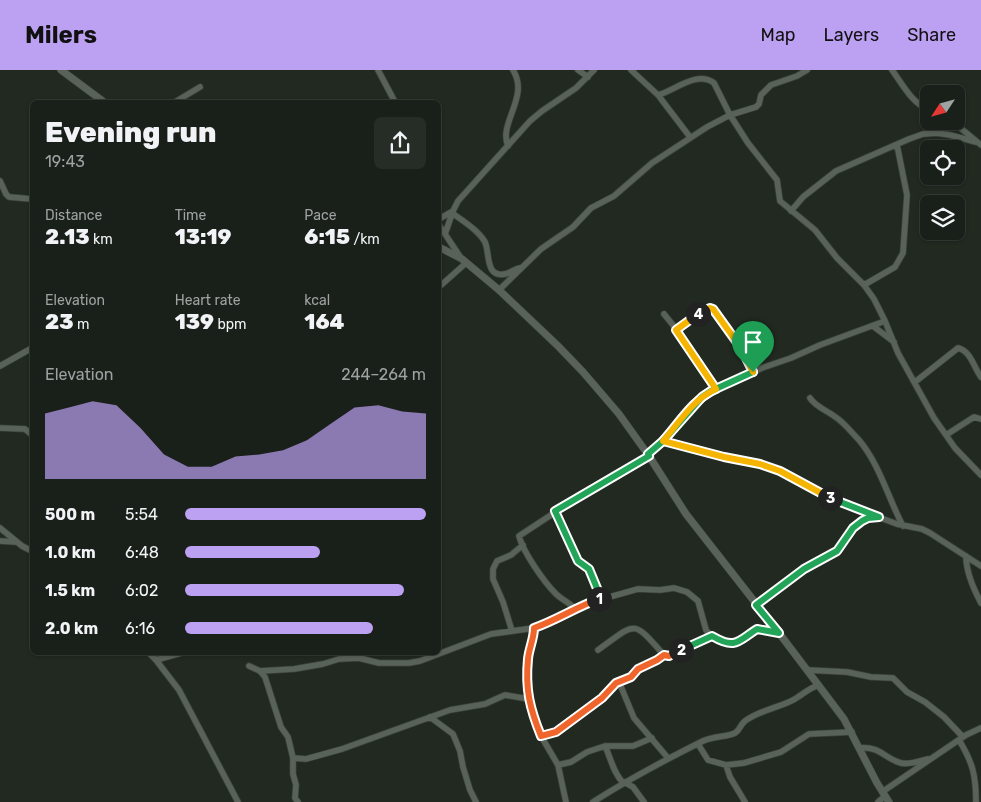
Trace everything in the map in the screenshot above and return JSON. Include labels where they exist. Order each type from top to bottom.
[{"type":"street","points":[[62,70],[101,100]]},
{"type":"street","points":[[378,70],[394,100]]},
{"type":"street","points":[[508,146],[505,134],[517,98],[517,80],[513,70]]},
{"type":"street","points":[[578,70],[588,77]]},
{"type":"street","points":[[445,234],[452,212],[458,201],[520,132],[542,111],[576,88],[594,70]]},
{"type":"street","points":[[631,70],[658,95],[690,137]]},
{"type":"street","points":[[499,290],[547,245],[573,227],[591,208],[614,196],[652,163],[690,137],[730,115],[756,107],[759,104],[760,95],[768,87],[797,76],[807,70]]},
{"type":"street","points":[[892,70],[914,101],[920,105]]},
{"type":"street","points":[[658,95],[685,83],[704,79],[710,80],[716,87],[730,115],[754,151],[774,175],[779,185],[780,201],[814,230],[837,258],[864,285],[874,299],[894,342],[934,418],[981,475]]},
{"type":"street","points":[[178,100],[200,87]]},
{"type":"street","points":[[965,130],[979,143]]},
{"type":"street","points":[[791,211],[803,197],[836,171],[923,134],[950,134],[979,143]]},
{"type":"street","points":[[864,285],[895,267],[903,253],[907,195],[897,145]]},
{"type":"street","points":[[0,181],[9,197],[30,199]]},
{"type":"street","points":[[452,212],[481,237],[487,249],[489,266],[495,272],[507,274],[522,267]]},
{"type":"street","points":[[441,218],[452,212]]},
{"type":"street","points":[[441,227],[464,261]]},
{"type":"street","points":[[441,248],[464,261],[499,290],[583,372],[619,414],[648,455],[684,512],[819,685],[852,732],[886,797]]},
{"type":"street","points":[[441,285],[464,261]]},
{"type":"street","points":[[676,330],[695,316],[710,308],[713,309],[741,348],[753,372]]},
{"type":"street","points":[[664,314],[716,389]]},
{"type":"street","points":[[575,609],[569,602],[554,592],[534,565],[519,538],[520,535],[555,511],[648,455],[702,397],[753,372],[885,321]]},
{"type":"street","points":[[873,326],[894,342]]},
{"type":"street","points":[[915,382],[958,348],[963,349],[981,377]]},
{"type":"street","points":[[0,366],[30,349]]},
{"type":"street","points":[[810,398],[816,405],[839,420],[864,447],[887,488],[903,526]]},
{"type":"street","points":[[946,434],[974,416],[981,419]]},
{"type":"street","points":[[0,428],[25,429],[30,433]]},
{"type":"street","points":[[663,441],[760,464],[780,471],[823,495],[903,526],[922,529],[981,566]]},
{"type":"street","points":[[555,511],[578,561],[589,569],[601,598]]},
{"type":"street","points":[[756,605],[804,569],[837,551],[853,528],[862,521],[868,518],[879,517]]},
{"type":"street","points":[[0,528],[16,542],[30,550]]},
{"type":"street","points":[[0,541],[16,542]]},
{"type":"street","points":[[512,631],[493,579],[493,569],[499,560],[511,555],[523,545]]},
{"type":"street","points":[[966,556],[968,574],[981,602]]},
{"type":"street","points":[[441,653],[491,634],[534,628],[556,620],[575,609],[601,598],[638,589],[680,589],[692,594],[698,601],[704,626],[712,636],[724,642],[734,643],[746,638],[757,629],[779,633]]},
{"type":"street","points":[[534,628],[528,658],[528,699],[541,736],[558,765],[566,802]]},
{"type":"street","points":[[598,650],[626,630],[636,628],[643,632],[664,655]]},
{"type":"street","points":[[541,736],[556,732],[602,698],[619,682],[631,677],[638,669],[664,655],[673,654],[712,636]]},
{"type":"street","points":[[151,655],[179,690],[238,802]]},
{"type":"street","points":[[156,660],[174,655]]},
{"type":"street","points":[[260,671],[294,669],[358,655],[379,663],[409,663],[436,655]]},
{"type":"street","points":[[249,666],[260,671],[265,677],[282,729],[288,737],[296,784],[295,798],[298,802]]},
{"type":"street","points":[[807,670],[848,672],[872,677],[893,678],[907,692],[925,702],[944,717],[961,739],[974,770],[978,801]]},
{"type":"street","points":[[619,682],[634,718],[668,758]]},
{"type":"street","points":[[593,802],[624,782],[668,758],[717,736],[733,734],[739,730],[743,723],[755,715],[792,700],[819,685]]},
{"type":"street","points":[[293,758],[306,759],[342,749],[463,706],[485,704],[506,695],[528,699]]},
{"type":"street","points":[[430,717],[453,734],[460,751],[470,790],[476,802]]},
{"type":"street","points":[[878,802],[931,759],[981,728]]},
{"type":"street","points":[[698,744],[708,760],[726,765],[744,763],[781,752],[809,734],[852,732]]},
{"type":"street","points":[[558,765],[571,762],[587,752],[605,746],[633,746],[652,738]]},
{"type":"street","points":[[605,746],[612,761],[614,771],[624,782],[633,787],[644,802]]},
{"type":"street","points":[[860,748],[878,750],[900,762],[911,763],[931,759]]},
{"type":"street","points":[[726,765],[732,782],[745,802]]},
{"type":"route","points":[[753,372],[702,397],[694,404],[663,441],[648,454],[649,456],[555,511],[578,561],[588,567],[601,598],[580,606],[556,620],[534,628],[528,658],[528,699],[541,736],[556,732],[602,698],[616,683],[633,676],[638,669],[664,655],[669,656],[712,636],[724,642],[738,643],[757,629],[779,633],[756,605],[804,569],[837,551],[853,528],[862,521],[868,518],[879,517],[838,502],[780,471],[760,464],[715,455],[663,441],[687,414],[694,404],[702,397],[716,389],[676,330],[682,325],[710,308],[713,309],[741,348],[753,372]]}]
